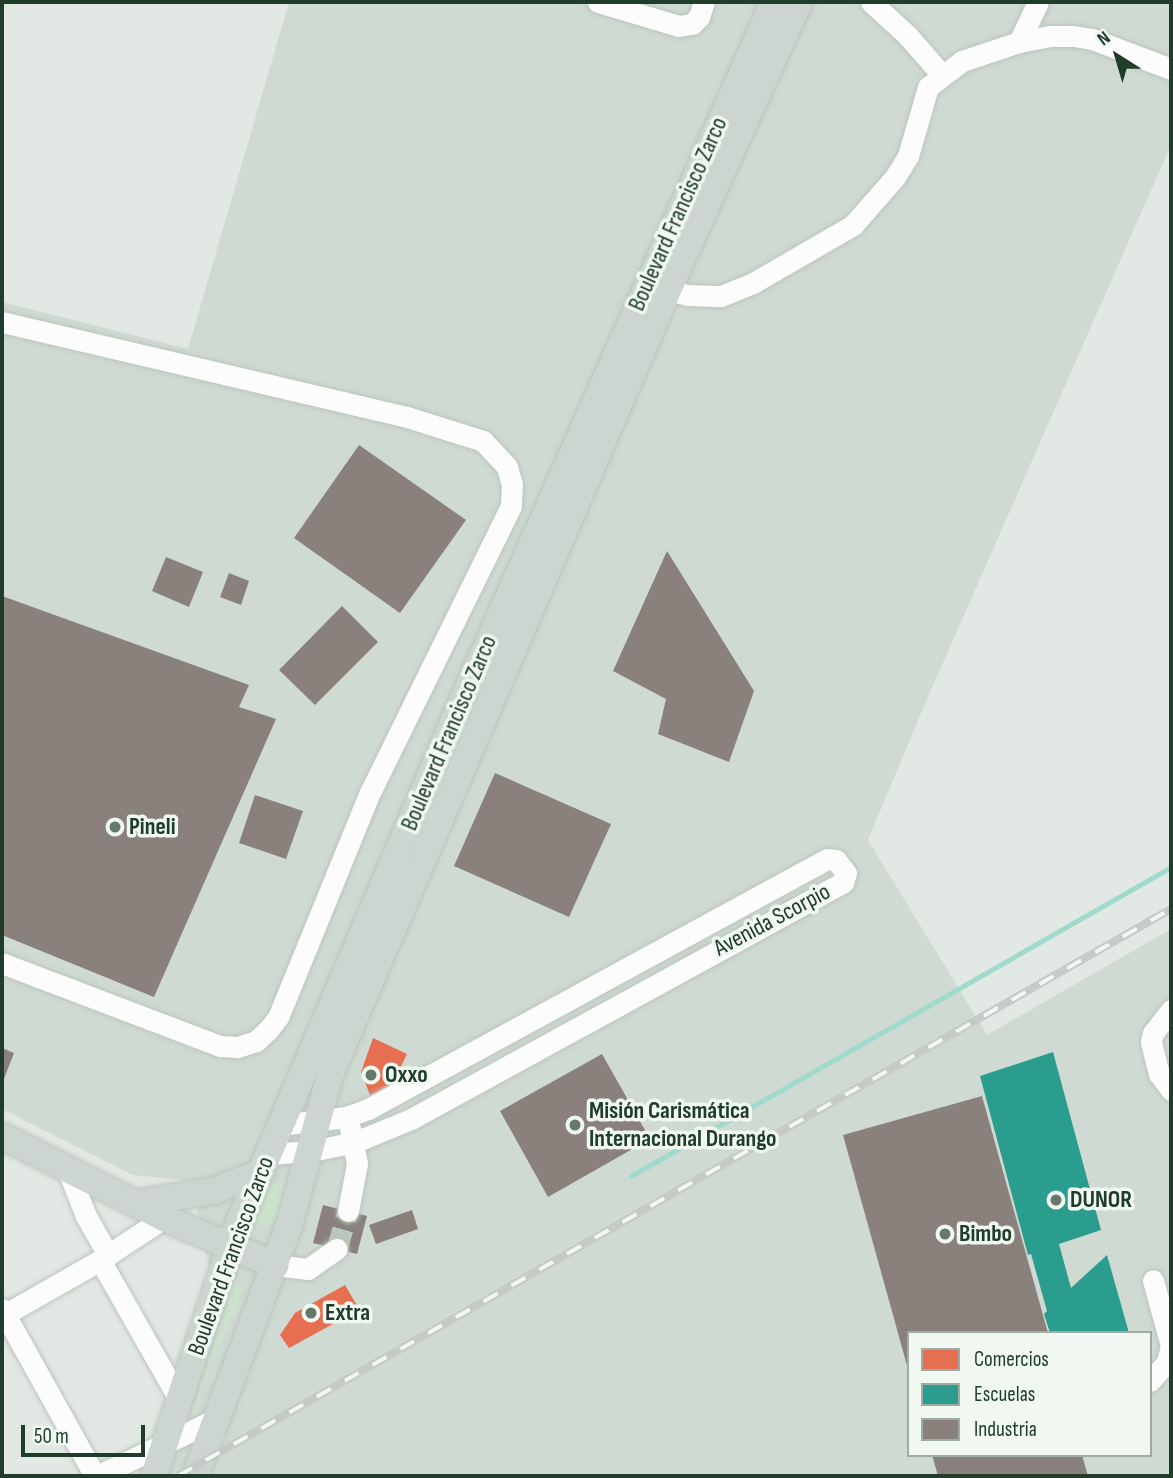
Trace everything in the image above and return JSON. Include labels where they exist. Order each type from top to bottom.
[{"type":"main road","name":"Boulevard Francisco Zarco","points":[[154,1476],[230,1248],[280,1125],[464,696],[690,215],[774,2]]},
{"type":"main road","name":"Boulevard Francisco Zarco","points":[[195,1476],[275,1265],[311,1151],[330,1075],[489,706],[647,311],[668,290],[690,215],[799,2]]},
{"type":"main road","points":[[464,696],[489,706]]},
{"type":"main road","points":[[2,1136],[164,1218],[275,1265]]},
{"type":"main road","points":[[138,1203],[214,1191],[265,1163]]},
{"type":"street","points":[[598,2],[679,26],[692,24],[699,17],[704,2]]},
{"type":"street","points":[[871,2],[908,36],[941,74]]},
{"type":"street","points":[[1019,42],[1038,2]]},
{"type":"street","points":[[668,290],[688,295],[721,296],[753,284],[853,225],[895,177],[908,156],[928,87],[941,74],[962,61],[1019,42],[1050,36],[1092,39],[1171,69]]},
{"type":"street","points":[[2,322],[407,417],[483,442],[507,467],[512,484],[511,506],[370,792],[278,1017],[270,1029],[256,1041],[237,1047],[220,1046],[2,963]]},
{"type":"street","name":"Avenida Scorpio","points":[[265,1163],[355,1142],[401,1124],[843,882],[846,873],[836,859],[827,859],[368,1110],[319,1121],[280,1125]]},
{"type":"street","points":[[656,952],[668,976]]},
{"type":"street","points":[[605,980],[618,1004]]},
{"type":"street","points":[[1171,1010],[1153,1033],[1151,1042],[1159,1074],[1171,1090]]},
{"type":"street","points":[[516,1030],[529,1053]]},
{"type":"street","points":[[432,1076],[446,1100]]},
{"type":"street","points":[[346,1116],[355,1142],[358,1164],[348,1211]]},
{"type":"street","points":[[67,1168],[104,1258],[180,1401]]},
{"type":"street","points":[[164,1218],[104,1258],[3,1313],[96,1476],[216,1419]]},
{"type":"street","points":[[275,1265],[308,1269],[337,1249]]},
{"type":"street","points":[[1152,1379],[1167,1362],[1171,1346],[1153,1280]]},
{"type":"shaded area","points":[[289,2],[1171,2],[1171,145],[924,706],[868,840],[987,1035],[1171,929],[1171,1476],[163,1476],[211,1275],[191,1181],[133,1175],[2,1109],[2,302],[188,349]]},
{"type":"green space","points":[[268,1180],[287,1185],[279,1216],[270,1224],[263,1224],[255,1219],[254,1211]]},
{"type":"green space","points":[[233,1285],[240,1286],[242,1292],[214,1356],[194,1417],[192,1412]]},
{"type":"building: Comercios","points":[[373,1038],[407,1054],[393,1083],[370,1095],[361,1072]]},
{"type":"building: Comercios","points":[[345,1285],[358,1307],[289,1348],[280,1335],[295,1313]]},
{"type":"building: Escuelas","name":"DUNOR","points":[[1053,1052],[1101,1230],[1059,1244],[1071,1288],[1107,1255],[1128,1331],[1049,1331],[1044,1314],[1047,1311],[1031,1254],[1028,1255],[980,1076]]},
{"type":"building: Industria","points":[[359,445],[466,520],[400,613],[294,538]]},
{"type":"building: Industria","points":[[667,551],[754,691],[729,762],[658,734],[666,699],[613,671]]},
{"type":"building: Industria","points":[[166,557],[203,572],[189,607],[152,591]]},
{"type":"building: Industria","points":[[229,573],[249,581],[241,605],[220,597]]},
{"type":"building: Industria","name":"Pineli","points":[[2,596],[249,685],[239,707],[276,719],[154,997],[2,935]]},
{"type":"building: Industria","points":[[342,606],[378,642],[315,705],[279,670]]},
{"type":"building: Industria","points":[[495,773],[611,824],[569,917],[454,866]]},
{"type":"building: Industria","points":[[255,795],[303,811],[286,859],[239,843]]},
{"type":"building: Industria","points":[[2,1048],[14,1053],[2,1084]]},
{"type":"building: Industria","name":"Misión Carismática Internacional Durango","points":[[602,1054],[650,1139],[548,1197],[500,1111]]},
{"type":"building: Industria","name":"Bimbo","points":[[982,1096],[1047,1331],[907,1331],[907,1365],[843,1135]]},
{"type":"building: Industria","points":[[323,1205],[367,1216],[357,1254],[313,1243]]},
{"type":"building: Industria","points":[[412,1210],[418,1229],[376,1244],[369,1225]]},
{"type":"building: Industria","points":[[933,1457],[1083,1457],[1088,1476],[938,1476]]},
{"type":"waterway","points":[[631,1176],[1171,867]]},
{"type":"tunnel","points":[[337,1249],[348,1211]]},
{"type":"railway","points":[[178,1476],[1171,909]]},
{"type":"place","name":"Pineli","points":[[115,827]]},
{"type":"place","name":"Oxxo","points":[[371,1075]]},
{"type":"place","name":"Misión Carismática Internacional Durango","points":[[575,1125]]},
{"type":"place","name":"DUNOR","points":[[1056,1200]]},
{"type":"place","name":"Bimbo","points":[[945,1234]]},
{"type":"place","name":"Extra","points":[[311,1313]]}]
